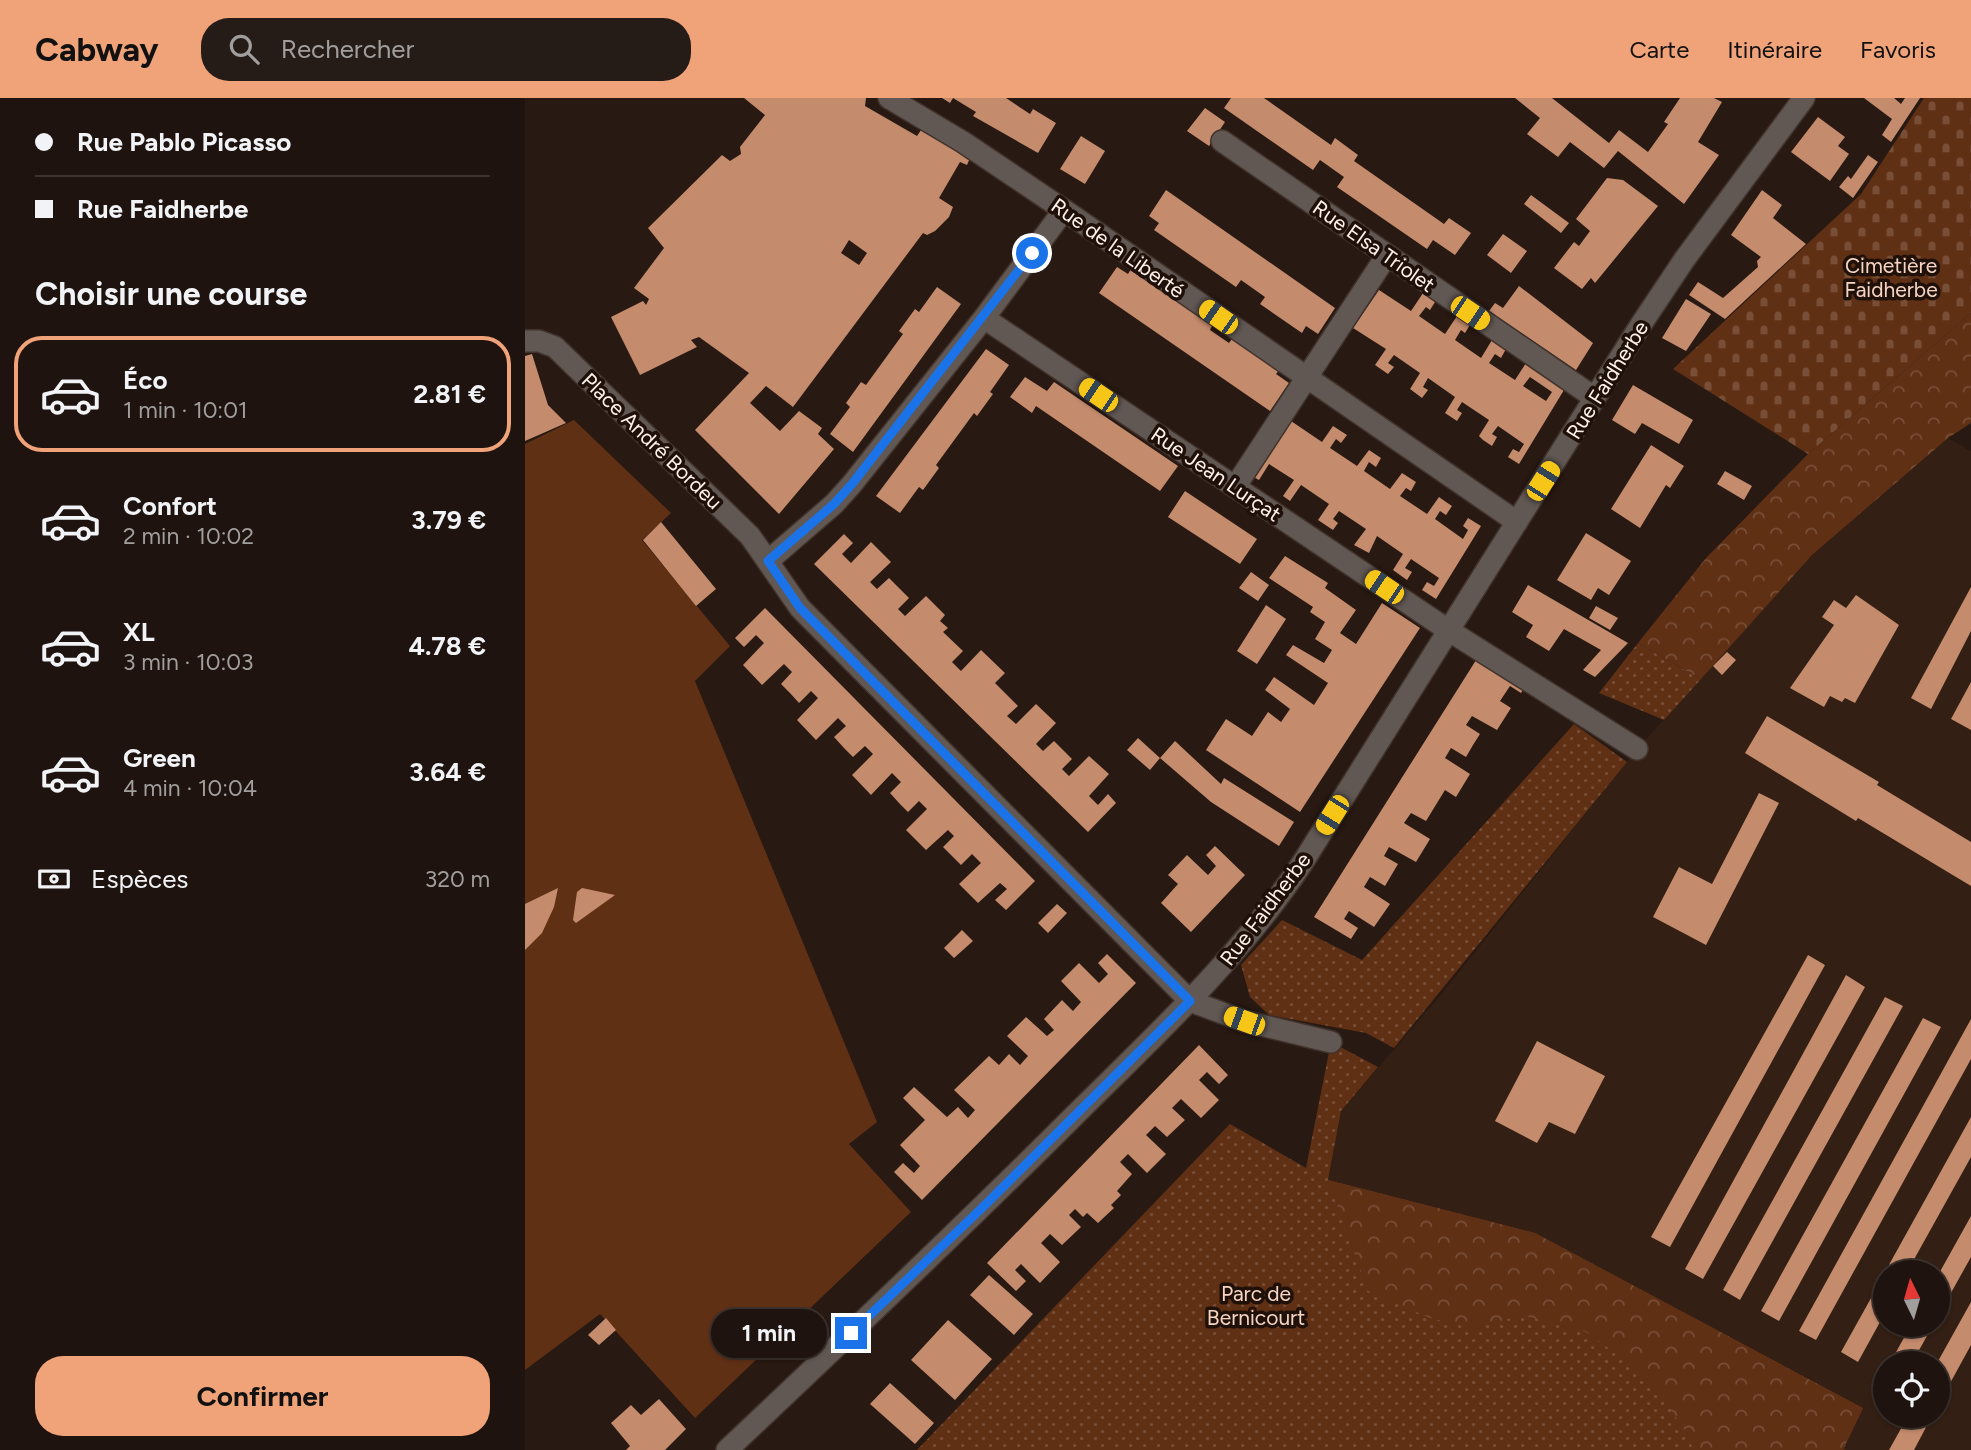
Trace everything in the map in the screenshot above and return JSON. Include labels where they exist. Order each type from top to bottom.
[{"type":"street","name":"Rue de la Liberté","points":[[889,98],[963,142],[1064,210],[1517,522]]},
{"type":"street","name":"Rue Faidherbe","points":[[727,1450],[974,1216],[1235,953],[1282,893],[1684,260],[1804,98]]},
{"type":"street","name":"Rue Elsa Triolet","points":[[1222,141],[1595,398]]},
{"type":"street","points":[[768,561],[834,504],[984,318],[1064,210]]},
{"type":"street","points":[[1235,487],[1387,256]]},
{"type":"street","name":"Rue Jean Lurçat","points":[[984,318],[1448,630],[1637,749]]},
{"type":"street","name":"Place André Bordeu","points":[[525,341],[539,341],[555,347],[750,536],[800,608],[1190,1001]]},
{"type":"street","points":[[1190,1001],[1244,1021],[1331,1042]]},
{"type":"shaded area","points":[[1948,438],[1971,451],[1971,1450],[1845,1450],[1843,1449],[1862,1407],[1535,1233],[1328,1180],[1341,1111],[1438,998],[1637,749],[1812,555]]},
{"type":"green space","name":"Cimetière Faidherbe","points":[[1924,98],[1971,98],[1971,313],[1808,454],[1673,369],[1861,194]]},
{"type":"green space","points":[[1971,313],[1971,423],[1948,438],[1812,555],[1701,679],[1638,643],[1706,558],[1808,454]]},
{"type":"green space","points":[[574,420],[671,513],[642,540],[730,646],[695,681],[877,1122],[849,1144],[911,1212],[695,1418],[600,1314],[525,1370],[525,444]]},
{"type":"green space","points":[[1638,643],[1701,679],[1664,720],[1599,693]]},
{"type":"green space","points":[[1574,724],[1627,762],[1394,1048],[1366,1033],[1269,1015],[1250,997],[1241,965],[1282,920],[1362,960]]},
{"type":"green space","name":"Parc de Bernicourt","points":[[1331,1042],[1378,1067],[1341,1111],[1328,1180],[1535,1233],[1863,1408],[1843,1450],[917,1450],[1230,1124],[1306,1168]]},
{"type":"green space","points":[[1328,1180],[1535,1233],[1863,1408],[1843,1449],[1846,1450],[1693,1450],[1689,1436],[1647,1376],[1586,1332],[1522,1315],[1474,1329],[1430,1318],[1368,1291]]},
{"type":"building","points":[[744,98],[866,98],[865,106],[917,136],[921,130],[970,158],[967,165],[960,162],[939,198],[953,207],[949,217],[935,231],[927,235],[923,233],[793,407],[766,386],[750,403],[780,431],[799,411],[822,428],[818,434],[834,449],[779,514],[695,430],[749,373],[699,337],[691,340],[697,347],[640,375],[611,317],[643,301],[646,305],[649,299],[634,288],[664,248],[648,228],[722,155],[730,161],[741,154],[740,147],[765,115]],"holes":[[[849,240],[867,253],[859,265],[841,253]]]},
{"type":"building","points":[[953,98],[1006,98],[1030,114],[1033,109],[1056,123],[1038,153],[973,116],[976,112]]},
{"type":"building","points":[[1231,98],[1264,98],[1331,145],[1335,138],[1358,155],[1354,161],[1444,224],[1449,218],[1471,233],[1455,255],[1433,240],[1427,249],[1337,187],[1344,177],[1320,160],[1313,170],[1224,108]]},
{"type":"building","points":[[1515,98],[1552,98],[1609,143],[1619,130],[1648,152],[1668,124],[1664,122],[1680,98],[1714,98],[1722,102],[1698,142],[1719,155],[1684,204],[1618,151],[1604,168],[1570,142],[1558,157],[1527,134],[1540,118]]},
{"type":"building","points":[[1864,98],[1894,98],[1901,104],[1905,98],[1920,98],[1891,142],[1882,135],[1892,119]]},
{"type":"building","points":[[1205,108],[1225,122],[1209,146],[1187,131]]},
{"type":"building","points":[[1818,117],[1845,137],[1838,146],[1849,154],[1830,181],[1791,152]]},
{"type":"building","points":[[1081,136],[1105,151],[1085,184],[1060,169]]},
{"type":"building","points":[[1868,155],[1878,162],[1853,198],[1839,187],[1848,176],[1851,179]]},
{"type":"building","points":[[1607,178],[1623,180],[1658,206],[1595,283],[1591,278],[1582,289],[1554,268],[1574,242],[1579,246],[1590,231],[1576,219]]},
{"type":"building","points":[[1166,190],[1335,308],[1318,334],[1306,326],[1302,333],[1260,304],[1265,297],[1241,280],[1236,287],[1154,230],[1159,223],[1149,216]]},
{"type":"building","points":[[1762,190],[1782,205],[1773,218],[1806,244],[1725,319],[1689,295],[1698,282],[1723,298],[1758,267],[1757,261],[1761,257],[1731,235]]},
{"type":"building","points":[[1531,195],[1569,223],[1561,233],[1524,204]]},
{"type":"building","points":[[1503,234],[1527,251],[1511,273],[1487,255]]},
{"type":"building","points":[[1133,266],[1214,322],[1210,330],[1229,343],[1234,336],[1281,368],[1276,374],[1289,383],[1270,411],[1099,293],[1117,267],[1128,274]]},
{"type":"building","points":[[1519,286],[1593,343],[1576,370],[1489,311],[1495,303],[1503,308]]},
{"type":"building","points":[[937,287],[961,304],[853,452],[830,434],[850,407],[846,403],[861,382],[866,385],[903,334],[899,331],[915,309],[919,312]]},
{"type":"building","points":[[1379,290],[1411,311],[1423,293],[1435,302],[1430,310],[1426,307],[1419,316],[1445,334],[1457,316],[1470,325],[1465,333],[1461,330],[1455,340],[1481,358],[1492,340],[1506,349],[1501,358],[1495,354],[1489,363],[1515,380],[1526,363],[1564,390],[1519,464],[1508,457],[1513,449],[1519,452],[1524,444],[1498,426],[1492,434],[1497,437],[1492,446],[1483,440],[1479,436],[1489,420],[1462,402],[1457,410],[1462,413],[1457,421],[1445,413],[1455,397],[1428,378],[1423,387],[1428,390],[1422,398],[1410,389],[1420,373],[1394,355],[1388,363],[1394,367],[1388,374],[1375,365],[1386,349],[1353,328]],"holes":[[[1530,377],[1552,392],[1546,401],[1523,386]]]},
{"type":"building","points":[[1686,299],[1711,314],[1686,351],[1662,338]]},
{"type":"building","points":[[986,349],[1009,365],[977,416],[974,413],[936,465],[939,468],[923,490],[919,487],[900,513],[876,496]]},
{"type":"building","points":[[532,354],[548,405],[566,423],[525,441],[525,356]]},
{"type":"building","points":[[1025,377],[1047,391],[1054,382],[1178,466],[1160,491],[1036,406],[1032,413],[1010,397]]},
{"type":"building","points":[[1633,385],[1693,420],[1679,444],[1642,423],[1635,434],[1612,420]]},
{"type":"building","points":[[1291,421],[1322,442],[1333,426],[1347,435],[1341,443],[1336,439],[1330,448],[1357,466],[1369,450],[1381,458],[1376,467],[1369,462],[1364,471],[1390,489],[1402,473],[1416,482],[1411,491],[1406,488],[1400,496],[1427,514],[1439,497],[1452,506],[1446,515],[1440,511],[1435,519],[1463,539],[1468,530],[1463,526],[1468,518],[1481,526],[1436,599],[1422,590],[1427,582],[1434,586],[1439,578],[1411,559],[1405,568],[1412,572],[1407,580],[1393,570],[1403,554],[1377,536],[1369,553],[1354,545],[1366,529],[1339,511],[1333,519],[1338,523],[1333,530],[1318,520],[1329,504],[1301,485],[1290,501],[1283,496],[1294,480],[1269,464],[1259,480],[1252,476]]},
{"type":"building","points":[[1651,445],[1684,466],[1670,488],[1666,485],[1640,528],[1611,509]]},
{"type":"building","points":[[1725,471],[1752,486],[1744,500],[1717,484]]},
{"type":"building","points":[[1185,491],[1257,539],[1240,564],[1168,517]]},
{"type":"building","points":[[661,522],[716,589],[696,606],[643,540]]},
{"type":"building","points":[[1586,533],[1631,561],[1609,595],[1598,588],[1591,600],[1557,580]]},
{"type":"building","points":[[844,534],[853,543],[842,554],[851,563],[871,542],[891,562],[870,582],[877,589],[889,578],[909,598],[898,609],[905,616],[926,596],[945,615],[940,621],[948,628],[943,632],[963,651],[952,662],[961,671],[981,650],[1005,673],[995,683],[1018,706],[1007,716],[1016,724],[1036,704],[1056,723],[1036,744],[1043,751],[1054,741],[1072,759],[1062,769],[1069,776],[1089,756],[1109,774],[1089,796],[1098,805],[1108,794],[1116,803],[1088,832],[814,564]]},
{"type":"building","points":[[1285,556],[1328,583],[1325,588],[1356,610],[1340,633],[1356,644],[1382,603],[1420,628],[1300,812],[1206,750],[1226,719],[1252,736],[1268,712],[1281,722],[1290,709],[1265,690],[1274,677],[1314,705],[1328,683],[1286,655],[1293,645],[1324,663],[1332,650],[1315,639],[1325,622],[1310,612],[1313,607],[1269,578]]},
{"type":"building","points":[[1251,572],[1269,585],[1258,601],[1239,588]]},
{"type":"building","points":[[1528,585],[1628,643],[1595,677],[1583,670],[1601,650],[1564,629],[1549,651],[1526,637],[1533,625],[1512,612]]},
{"type":"building","points":[[1971,587],[1971,631],[1931,709],[1911,698]]},
{"type":"building","points":[[1856,595],[1899,625],[1855,703],[1845,698],[1842,702],[1830,696],[1824,707],[1790,688],[1834,625],[1822,617],[1834,600],[1846,608]]},
{"type":"building","points":[[1266,605],[1286,619],[1257,664],[1237,651]]},
{"type":"building","points":[[1596,606],[1618,618],[1610,630],[1589,618]]},
{"type":"building","points":[[765,608],[1035,881],[1006,910],[995,900],[1007,889],[1000,883],[978,903],[959,884],[981,863],[972,854],[961,865],[943,847],[954,836],[948,830],[926,850],[906,830],[927,809],[919,801],[908,812],[899,803],[890,793],[901,782],[892,773],[871,795],[852,775],[873,754],[865,746],[853,757],[844,748],[834,737],[846,726],[838,718],[816,740],[797,720],[818,698],[811,691],[799,703],[781,684],[792,672],[784,664],[762,685],[743,665],[764,643],[756,635],[744,647],[735,638]]},
{"type":"building","points":[[1727,652],[1736,660],[1722,675],[1713,666]]},
{"type":"building","points":[[1478,657],[1524,688],[1521,693],[1510,686],[1500,701],[1511,708],[1497,730],[1472,716],[1466,725],[1480,734],[1466,757],[1451,748],[1445,758],[1470,774],[1456,797],[1445,790],[1426,821],[1411,813],[1404,823],[1430,839],[1416,862],[1389,847],[1384,856],[1398,864],[1385,886],[1370,877],[1364,887],[1390,904],[1374,927],[1349,911],[1344,919],[1358,928],[1351,939],[1314,917]]},
{"type":"building","points":[[1971,682],[1971,730],[1951,719]]},
{"type":"building","points":[[1767,716],[1879,782],[1877,785],[1971,842],[1971,886],[1858,818],[1856,821],[1745,753]]},
{"type":"building","points":[[1138,738],[1160,758],[1150,770],[1127,750]]},
{"type":"building","points":[[1175,741],[1221,784],[1224,778],[1294,822],[1279,846],[1211,802],[1160,758]]},
{"type":"building","points":[[1759,793],[1779,803],[1706,945],[1653,917],[1679,867],[1712,884]]},
{"type":"building","points":[[1215,846],[1245,875],[1191,932],[1161,903],[1178,884],[1168,875],[1187,855],[1208,875],[1216,866],[1206,855]]},
{"type":"building","points":[[558,888],[554,907],[542,933],[525,950],[525,904]]},
{"type":"building","points":[[582,888],[615,895],[576,923],[573,920],[577,892]]},
{"type":"building","points":[[1057,904],[1067,913],[1048,933],[1038,923]]},
{"type":"building","points":[[962,930],[973,941],[954,958],[944,948]]},
{"type":"building","points":[[1107,954],[1136,983],[922,1200],[894,1172],[903,1163],[914,1173],[920,1166],[900,1145],[925,1120],[903,1098],[914,1087],[947,1117],[958,1107],[968,1118],[975,1110],[954,1090],[989,1056],[999,1065],[1009,1054],[1020,1065],[1028,1056],[1007,1036],[1026,1017],[1047,1036],[1054,1030],[1044,1019],[1062,1000],[1073,1011],[1081,1002],[1061,981],[1079,963],[1099,983],[1108,974],[1098,963]]},
{"type":"building","points":[[1808,955],[1825,965],[1670,1247],[1651,1237]]},
{"type":"building","points":[[1846,975],[1865,987],[1703,1279],[1685,1269]]},
{"type":"building","points":[[1885,997],[1903,1006],[1740,1300],[1723,1290]]},
{"type":"building","points":[[1923,1018],[1941,1027],[1779,1321],[1761,1311]]},
{"type":"building","points":[[1971,1019],[1971,1059],[1816,1340],[1799,1331]]},
{"type":"building","points":[[1537,1041],[1605,1076],[1575,1134],[1549,1122],[1537,1143],[1495,1121]]},
{"type":"building","points":[[1199,1045],[1228,1075],[1219,1084],[1207,1072],[1199,1080],[1219,1100],[1201,1118],[1181,1099],[1172,1108],[1185,1120],[1167,1137],[1155,1126],[1146,1135],[1166,1154],[1147,1173],[1128,1154],[1120,1162],[1132,1174],[1117,1191],[1121,1195],[1111,1205],[1114,1208],[1098,1223],[1087,1213],[1083,1217],[1075,1209],[1069,1215],[1081,1227],[1062,1245],[1050,1234],[1041,1243],[1060,1262],[1040,1283],[1021,1264],[1015,1270],[1026,1281],[1016,1291],[987,1263]]},
{"type":"building","points":[[1971,1117],[1971,1157],[1914,1260],[1892,1260]]},
{"type":"building","points":[[1971,1216],[1971,1257],[1950,1295],[1950,1260],[1946,1260]]},
{"type":"building","points":[[989,1275],[1033,1314],[1014,1335],[970,1295]]},
{"type":"building","points":[[1873,1295],[1873,1335],[1858,1362],[1841,1352]]},
{"type":"building","points":[[1971,1302],[1971,1345],[1950,1383],[1950,1351],[1944,1351]]},
{"type":"building","points":[[606,1318],[616,1330],[599,1345],[588,1335]]},
{"type":"building","points":[[948,1320],[992,1359],[955,1400],[911,1360]]},
{"type":"building","points":[[1904,1337],[1926,1337],[1919,1351],[1897,1351]]},
{"type":"building","points":[[890,1383],[934,1423],[915,1444],[870,1404]]},
{"type":"building","points":[[659,1399],[686,1429],[665,1450],[626,1450],[630,1446],[611,1423],[631,1405],[641,1415]]},
{"type":"building","points":[[1901,1428],[1926,1428],[1914,1450],[1889,1450]]},
{"type":"route","points":[[851,1333],[983,1207],[1190,1001],[800,608],[768,561],[834,504],[852,484],[1032,253]]}]
